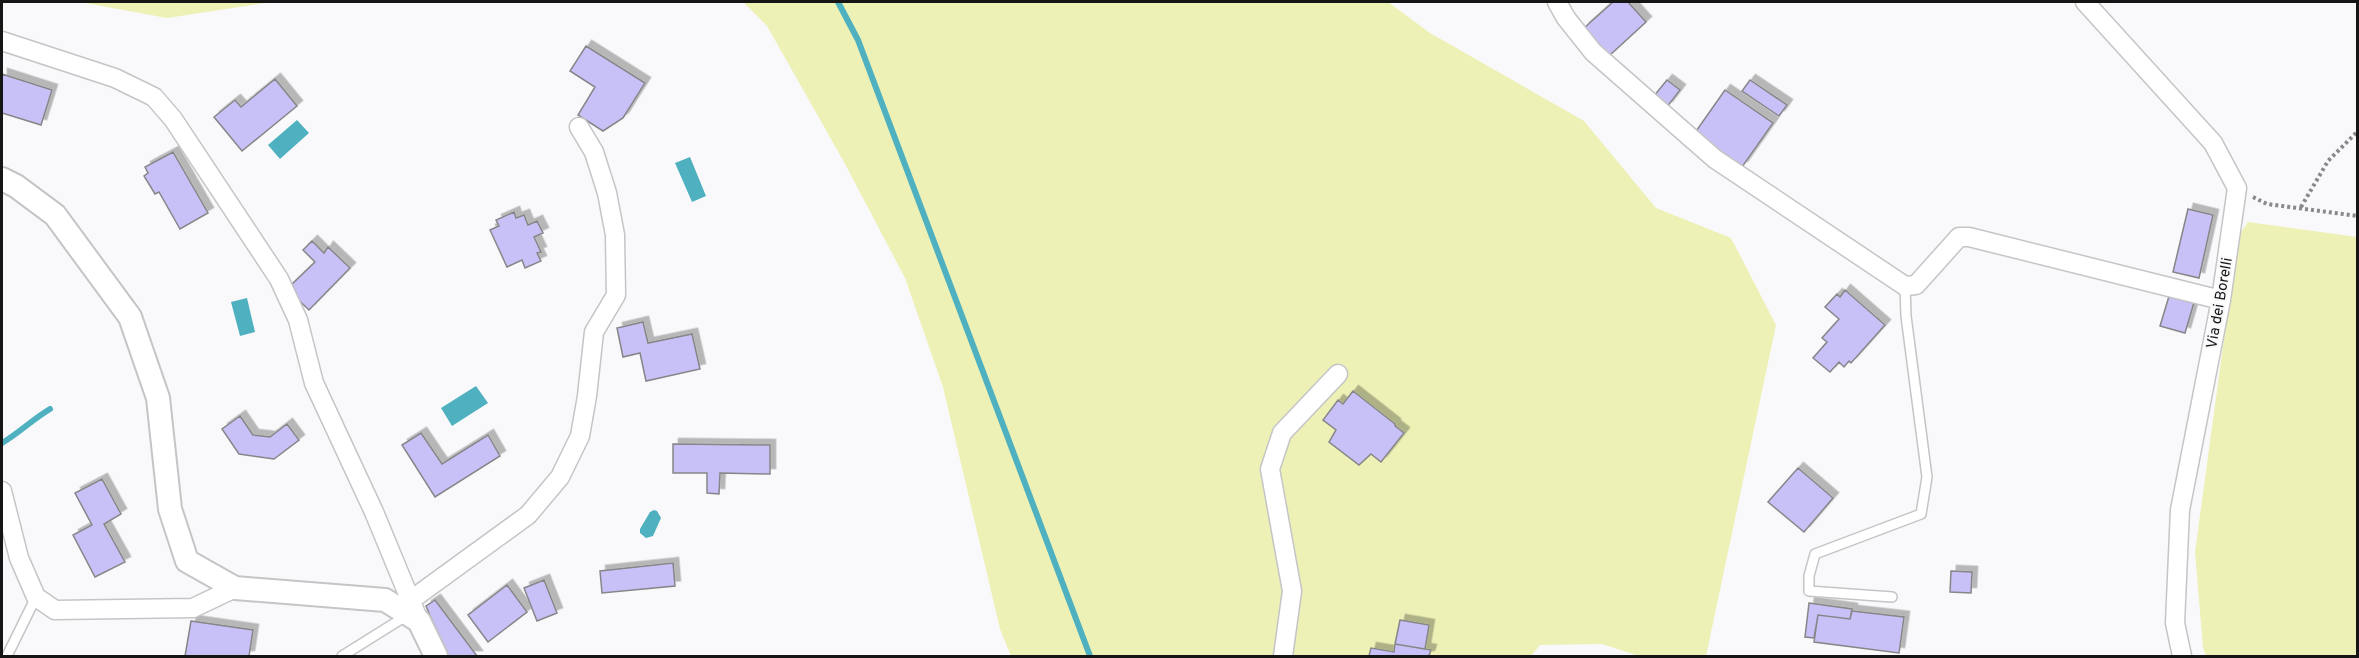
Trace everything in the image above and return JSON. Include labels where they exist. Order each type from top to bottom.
[{"type":"street","points":[[1557,2],[1566,18],[1593,52],[1715,159],[1905,286],[1916,285],[1959,237],[1969,237],[2220,300]]},
{"type":"street","points":[[2085,2],[2213,143],[2237,188]]},
{"type":"street","points":[[2,41],[116,78],[154,98],[172,119],[279,279],[298,320],[314,383],[374,512],[413,612],[436,657]]},
{"type":"street","points":[[413,612],[528,515],[560,477],[580,435],[594,332],[616,295],[615,235],[607,193],[594,152],[579,127]]},
{"type":"street","points":[[2,179],[16,186],[55,215],[130,317],[158,398],[170,509],[187,561],[235,588],[385,600],[413,612]]},
{"type":"street","name":"Via dei Borelli","points":[[2182,657],[2175,623],[2180,510],[2220,300],[2237,188]]},
{"type":"street","points":[[1283,657],[1292,591],[1270,469],[1282,433],[1338,374]]},
{"type":"street","points":[[2,491],[19,558],[36,597],[55,610],[194,608],[235,588]]},
{"type":"lane","points":[[1892,597],[1809,591],[1809,576],[1815,554],[1921,514],[1927,477],[1906,316],[1905,286]]},
{"type":"lane","points":[[7,657],[36,597]]},
{"type":"lane","points":[[342,657],[413,612]]},
{"type":"path","points":[[2301,207],[2328,161],[2358,131]]},
{"type":"path","points":[[2237,188],[2267,204],[2358,216]]},
{"type":"green space","points":[[79,2],[272,2],[167,18]]},
{"type":"green space","points":[[743,2],[1388,2],[1430,33],[1584,121],[1656,208],[1731,238],[1776,325],[1706,656],[1639,656],[1602,644],[1540,645],[1531,656],[1011,656],[1000,629],[943,387],[905,278],[844,162],[767,26]]},
{"type":"green space","points":[[2248,222],[2357,237],[2357,656],[2206,656],[2203,648],[2195,552],[2238,236]]},
{"type":"water","points":[[297,120],[309,133],[280,159],[268,145]]},
{"type":"water","points":[[690,157],[706,196],[692,202],[675,163]]},
{"type":"water","points":[[247,298],[255,332],[240,336],[231,302]]},
{"type":"water","points":[[476,386],[488,403],[452,426],[441,408]]},
{"type":"water","points":[[654,510],[661,518],[653,536],[646,538],[640,533],[640,529],[650,512]]},
{"type":"building","points":[[1613,2],[1628,2],[1646,22],[1609,56],[1584,28]]},
{"type":"building","points":[[586,46],[645,83],[623,118],[603,131],[578,115],[595,87],[570,71]]},
{"type":"building","points":[[2,74],[52,90],[41,125],[2,113]]},
{"type":"building","points":[[275,79],[297,106],[242,151],[214,117],[235,100],[241,107]]},
{"type":"building","points":[[1667,80],[1680,90],[1667,107],[1653,97]]},
{"type":"building","points":[[1750,80],[1787,105],[1779,116],[1742,91]]},
{"type":"building","points":[[1725,90],[1773,123],[1742,167],[1694,134]]},
{"type":"building","points":[[173,152],[208,213],[180,229],[159,192],[155,194],[144,176],[148,173],[145,167]]},
{"type":"building","points":[[2188,209],[2213,215],[2199,278],[2173,272]]},
{"type":"building","points":[[514,212],[516,218],[524,215],[528,225],[537,221],[543,233],[534,237],[541,252],[537,253],[541,261],[525,268],[522,260],[507,267],[490,230],[499,226],[496,220]]},
{"type":"building","points":[[312,241],[324,253],[328,247],[350,268],[309,310],[287,289],[315,262],[303,250]]},
{"type":"building","points":[[1845,290],[1885,325],[1851,363],[1849,361],[1844,367],[1839,362],[1830,372],[1813,358],[1827,342],[1822,338],[1839,319],[1825,307],[1837,294],[1840,297]]},
{"type":"building","points":[[2170,293],[2195,299],[2185,333],[2160,326]]},
{"type":"building","points":[[643,322],[648,343],[692,334],[700,369],[646,381],[640,353],[623,357],[617,328]]},
{"type":"building","points":[[1353,391],[1404,433],[1381,462],[1371,454],[1359,465],[1329,442],[1336,430],[1323,420],[1338,400],[1343,404]]},
{"type":"building","points":[[240,416],[253,435],[270,437],[287,424],[299,440],[274,459],[239,454],[222,429]]},
{"type":"building","points":[[421,433],[442,464],[488,435],[500,456],[435,497],[402,445]]},
{"type":"building","points":[[673,444],[770,445],[770,474],[720,473],[719,494],[707,493],[707,473],[673,473]]},
{"type":"building","points":[[1798,468],[1833,498],[1804,532],[1768,502]]},
{"type":"building","points":[[102,479],[121,514],[104,524],[125,562],[95,577],[73,535],[92,525],[75,493]]},
{"type":"building","points":[[673,563],[675,586],[602,593],[600,571]]},
{"type":"building","points":[[1951,571],[1972,572],[1971,593],[1950,592]]},
{"type":"building","points":[[544,580],[557,613],[537,621],[524,588]]},
{"type":"building","points":[[507,585],[527,612],[488,642],[468,615]]},
{"type":"building","points":[[435,600],[477,656],[447,656],[426,606]]},
{"type":"building","points":[[1809,603],[1852,609],[1850,619],[1818,615],[1814,638],[1805,637]]},
{"type":"building","points":[[1852,611],[1904,617],[1899,653],[1814,642],[1818,615],[1850,619]]},
{"type":"building","points":[[1400,620],[1429,625],[1425,649],[1395,644]]},
{"type":"building","points":[[191,621],[253,630],[249,656],[185,656]]},
{"type":"building","points":[[1395,644],[1431,650],[1429,656],[1369,656],[1371,648],[1394,652]]},
{"type":"waterway","points":[[838,2],[858,40],[1090,656]]},
{"type":"waterway","points":[[2,443],[50,409]]}]
